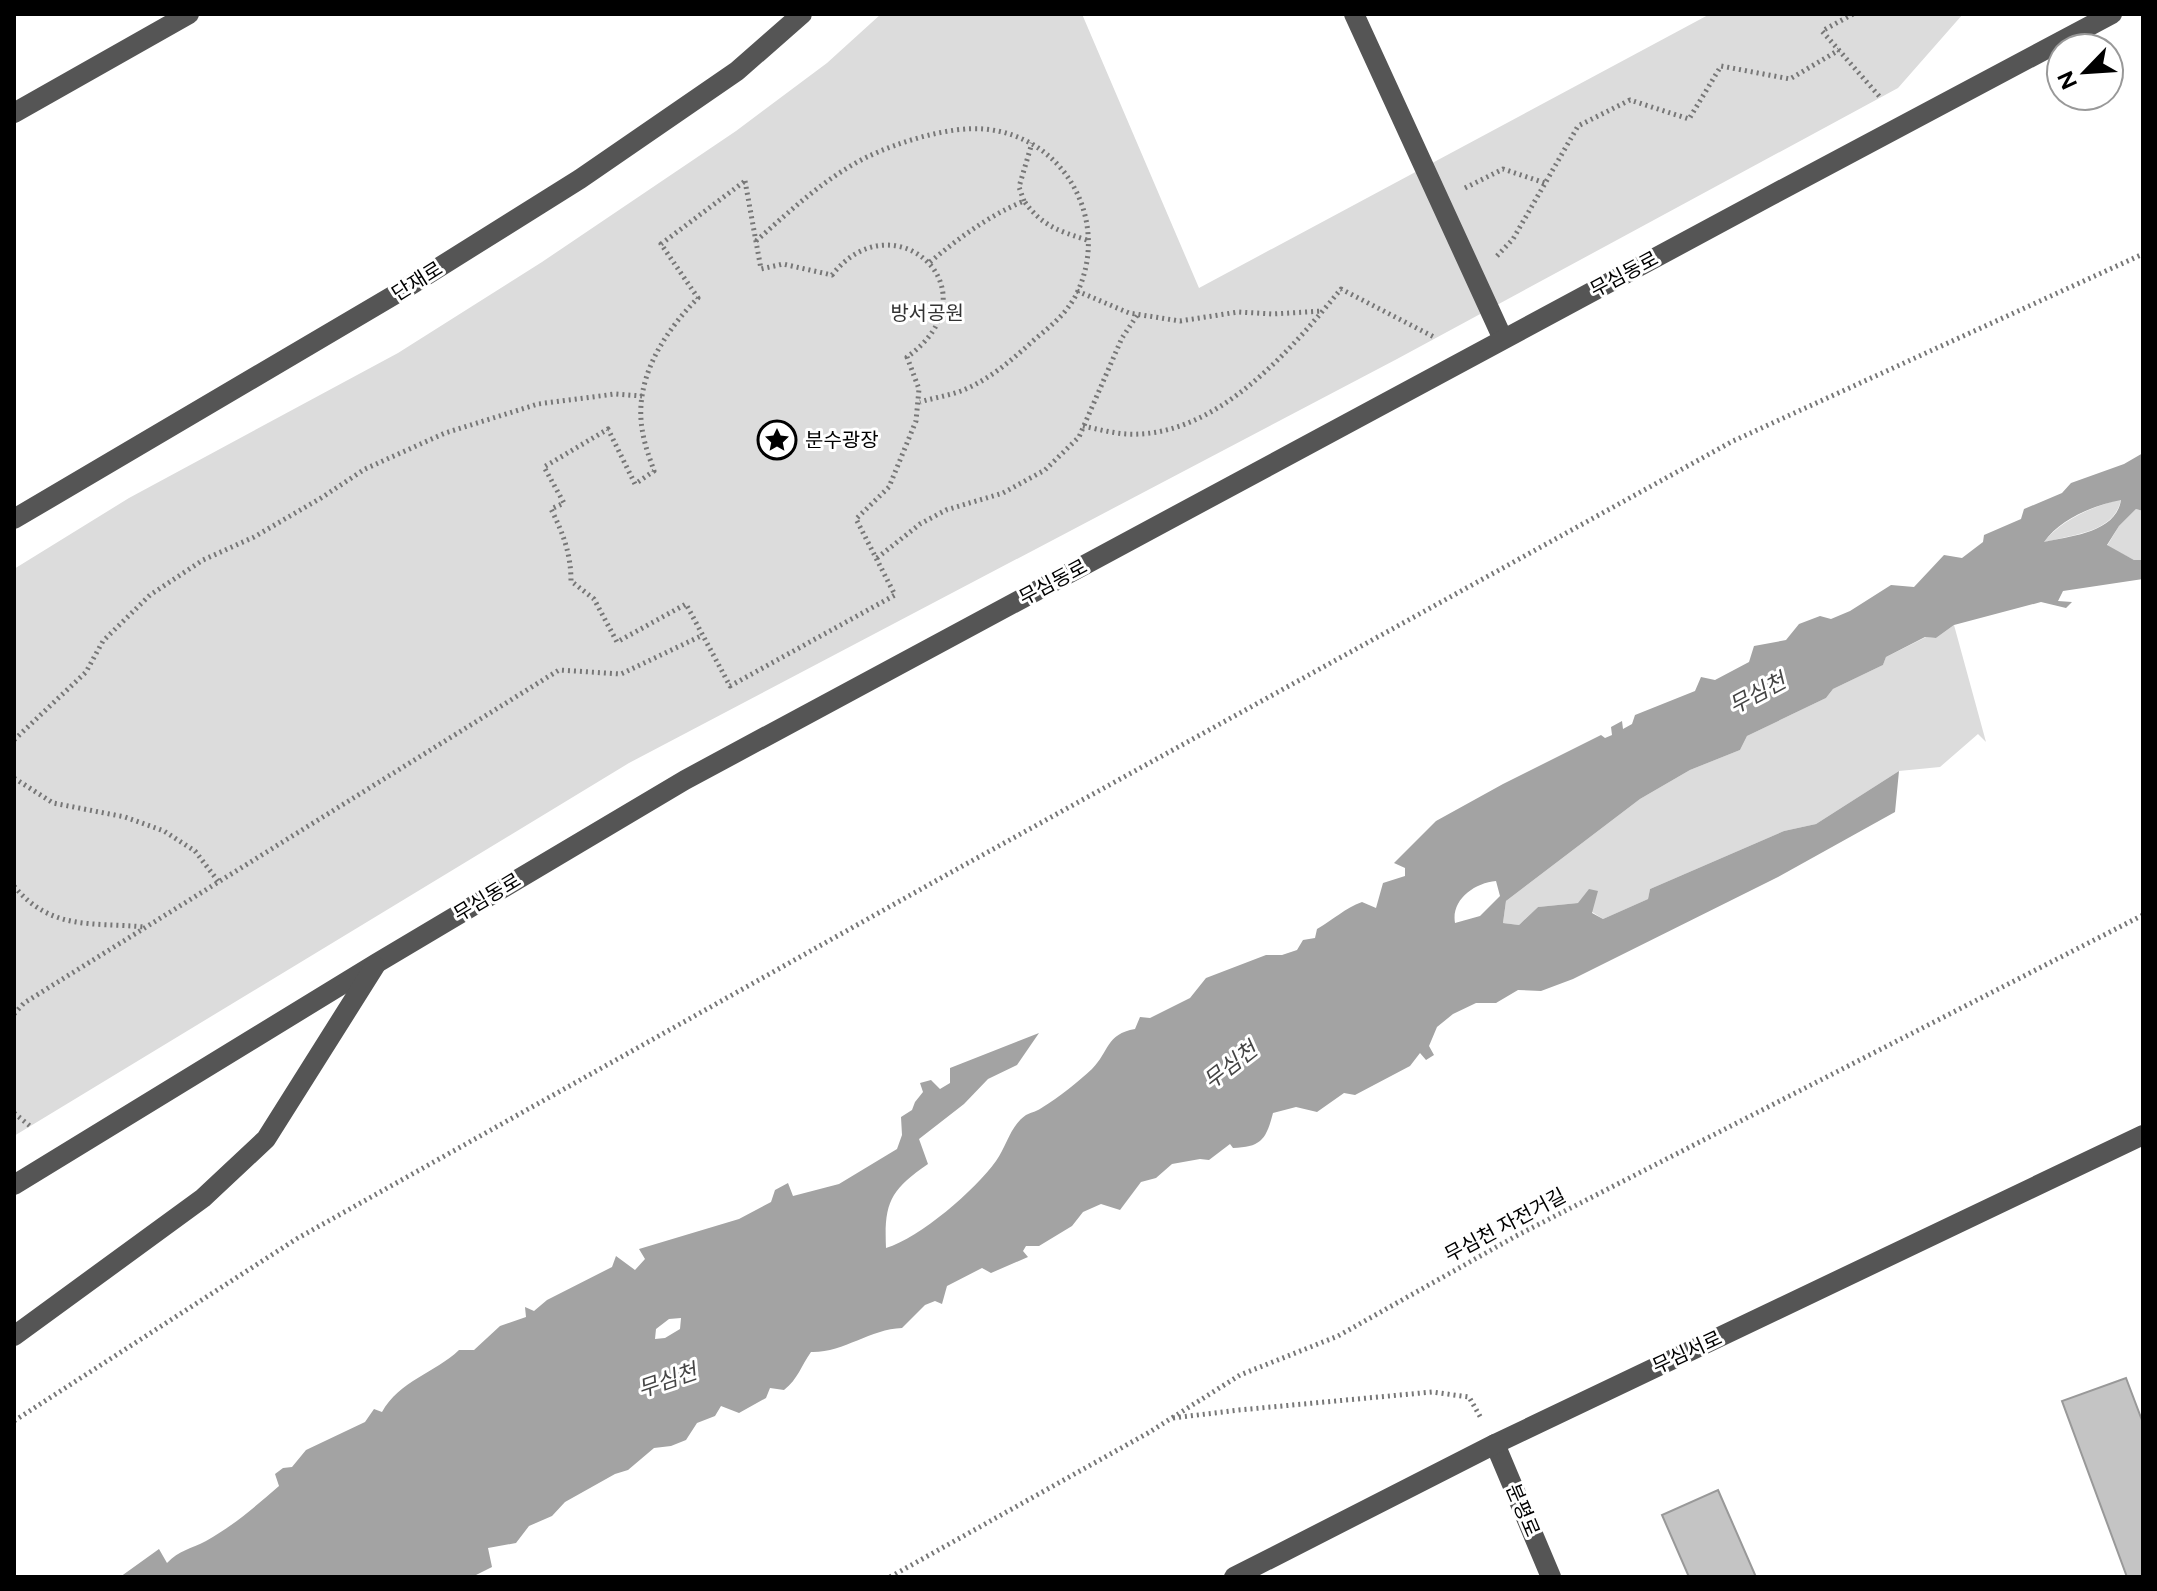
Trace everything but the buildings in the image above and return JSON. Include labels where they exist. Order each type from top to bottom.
[{"type":"street","points":[[14,113],[189,14]]},
{"type":"street","name":"단재로","points":[[14,519],[406,288],[580,179],[737,71],[802,14]]},
{"type":"street","points":[[1354,14],[1503,339]]},
{"type":"street","name":"무심동로","points":[[14,1185],[377,963],[685,780],[2112,14]]},
{"type":"street","points":[[14,1336],[203,1198],[266,1139],[377,963]]},
{"type":"street","name":"무심서로","points":[[1234,1577],[1495,1444],[2143,1135]]},
{"type":"street","name":"분평로","points":[[1495,1444],[1551,1577]]},
{"type":"path","points":[[1853,14],[1822,31],[1880,97]]},
{"type":"path","points":[[1476,278],[1513,239],[1578,126],[1630,100],[1689,119],[1721,66],[1790,79],[1839,50]]},
{"type":"path","points":[[756,241],[817,188],[869,156],[908,141],[984,129],[1032,143],[1058,164],[1074,184],[1085,211],[1087,240],[1084,276],[1064,314],[1006,365],[960,391],[920,402]]},
{"type":"path","points":[[1032,143],[1019,187],[1024,201],[1036,218],[1060,231],[1087,240]]},
{"type":"path","points":[[1440,200],[1503,169],[1545,183]]},
{"type":"path","points":[[745,181],[761,269],[783,264],[832,275],[849,258],[883,247],[906,248],[920,253],[930,262],[937,272],[941,289],[941,315],[929,337],[907,357],[919,389],[916,421],[889,487],[856,519],[895,595],[730,686],[686,604],[617,642],[594,599],[571,581],[570,556],[565,538],[551,509],[564,503],[544,467],[608,429],[635,484],[654,471],[642,432],[644,382],[664,337],[698,298],[661,244],[745,181]]},
{"type":"path","points":[[930,262],[990,217],[1024,201]]},
{"type":"path","points":[[14,1421],[298,1238],[921,889],[1719,449],[2143,254]]},
{"type":"path","points":[[1083,426],[1127,434],[1172,428],[1214,410],[1251,384],[1299,339],[1341,289],[1436,338]]},
{"type":"path","points":[[1077,291],[1120,310],[1180,321],[1238,312],[1273,314],[1323,311]]},
{"type":"path","points":[[877,558],[920,524],[946,510],[1003,493],[1045,470],[1079,437],[1122,338],[1138,314]]},
{"type":"path","points":[[14,740],[86,672],[103,641],[150,595],[203,560],[254,537],[365,469],[445,433],[523,408],[600,395],[642,396]]},
{"type":"path","points":[[14,1014],[24,1003],[144,927],[559,670],[621,674],[703,635]]},
{"type":"path","points":[[14,778],[53,803],[125,817],[164,831],[195,851],[218,881]]},
{"type":"path","points":[[14,886],[37,908],[61,919],[91,925],[144,927]]},
{"type":"path","name":"무심천 자전거길","points":[[890,1577],[1171,1418],[1240,1375],[1338,1336],[1516,1236],[2143,915]]},
{"type":"path","points":[[14,1113],[30,1126]]},
{"type":"path","points":[[1171,1418],[1432,1392],[1469,1397],[1495,1444]]},
{"type":"green space","name":"방서공원","points":[[881,14],[1082,14],[1199,288],[1710,14],[1963,14],[1898,88],[1397,359],[629,763],[14,1136],[14,569],[129,498],[398,353],[542,262],[736,131],[827,63]]},
{"type":"green space","points":[[2121,499],[2117,511],[2101,526],[2043,543],[2059,527],[2078,515]]},
{"type":"green space","points":[[2136,509],[2143,511],[2143,560],[2134,560],[2107,546],[2119,526]]},
{"type":"green space","points":[[1954,625],[1986,742],[1978,734],[1940,767],[1899,771],[1816,824],[1784,831],[1650,889],[1648,899],[1603,919],[1578,903],[1538,907],[1519,925],[1503,923],[1506,901],[1640,799],[1690,770],[1740,750],[1747,736],[1826,698],[1833,689],[1883,665],[1886,657],[1926,637],[1936,638]]},
{"type":"water","name":"무심천","points":[[2143,453],[2143,511],[2136,509],[2119,526],[2107,545],[2134,560],[2143,560],[2143,579],[2063,591],[2058,601],[2072,602],[2066,608],[2041,602],[1954,625],[1936,638],[1925,637],[1886,657],[1883,665],[1833,689],[1826,698],[1747,736],[1740,750],[1690,770],[1640,799],[1506,901],[1503,923],[1519,925],[1538,907],[1578,903],[1589,889],[1598,891],[1592,913],[1603,919],[1648,899],[1650,889],[1784,831],[1816,824],[1899,771],[1895,812],[1778,877],[1573,979],[1541,991],[1518,990],[1496,1003],[1476,1003],[1453,1014],[1437,1027],[1429,1046],[1434,1055],[1426,1060],[1420,1053],[1410,1066],[1355,1095],[1344,1093],[1317,1112],[1296,1107],[1273,1113],[1265,1136],[1256,1144],[1233,1148],[1230,1144],[1209,1160],[1172,1164],[1156,1178],[1141,1182],[1120,1210],[1101,1204],[1083,1212],[1072,1226],[1039,1246],[1026,1246],[1023,1251],[1028,1257],[991,1273],[982,1268],[947,1286],[942,1304],[935,1301],[925,1305],[902,1328],[879,1332],[834,1349],[811,1352],[784,1390],[770,1388],[766,1398],[739,1413],[721,1406],[715,1416],[697,1423],[686,1440],[654,1448],[628,1470],[565,1502],[552,1516],[529,1526],[516,1543],[488,1548],[492,1567],[472,1577],[120,1577],[159,1549],[167,1563],[181,1552],[216,1535],[279,1486],[275,1474],[283,1468],[292,1467],[306,1450],[365,1422],[374,1409],[382,1412],[398,1392],[459,1350],[474,1350],[500,1326],[526,1317],[525,1307],[534,1311],[547,1300],[612,1267],[616,1256],[635,1270],[645,1259],[639,1249],[739,1219],[771,1202],[775,1190],[788,1183],[793,1196],[839,1184],[897,1149],[902,1135],[901,1117],[912,1110],[923,1092],[920,1083],[931,1080],[940,1089],[950,1083],[950,1068],[1039,1033],[1017,1065],[988,1079],[964,1104],[919,1139],[928,1164],[897,1190],[888,1209],[886,1248],[900,1243],[961,1199],[987,1173],[1021,1120],[1081,1079],[1098,1063],[1113,1039],[1135,1029],[1140,1017],[1150,1018],[1190,998],[1206,978],[1266,955],[1282,955],[1297,950],[1303,940],[1315,938],[1317,929],[1362,902],[1376,908],[1383,883],[1405,876],[1405,868],[1394,863],[1436,821],[1601,735],[1605,738],[1612,735],[1611,727],[1622,721],[1623,729],[1632,724],[1635,715],[1695,691],[1701,677],[1715,680],[1749,662],[1754,646],[1786,640],[1799,624],[1820,616],[1831,619],[1850,611],[1891,585],[1914,587],[1944,555],[1962,558],[1983,542],[1984,535],[2021,519],[2024,509],[2062,493],[2071,483],[2124,464]],"holes":[[[2121,500],[2111,520],[2101,526],[2078,535],[2044,542],[2059,526],[2078,514]],[[1496,881],[1500,896],[1480,916],[1455,923],[1460,900],[1472,889]],[[681,1318],[680,1329],[665,1338],[655,1339],[656,1329],[669,1319]]]},
{"type":"place","name":"분수광장","points":[[777,440]]}]
